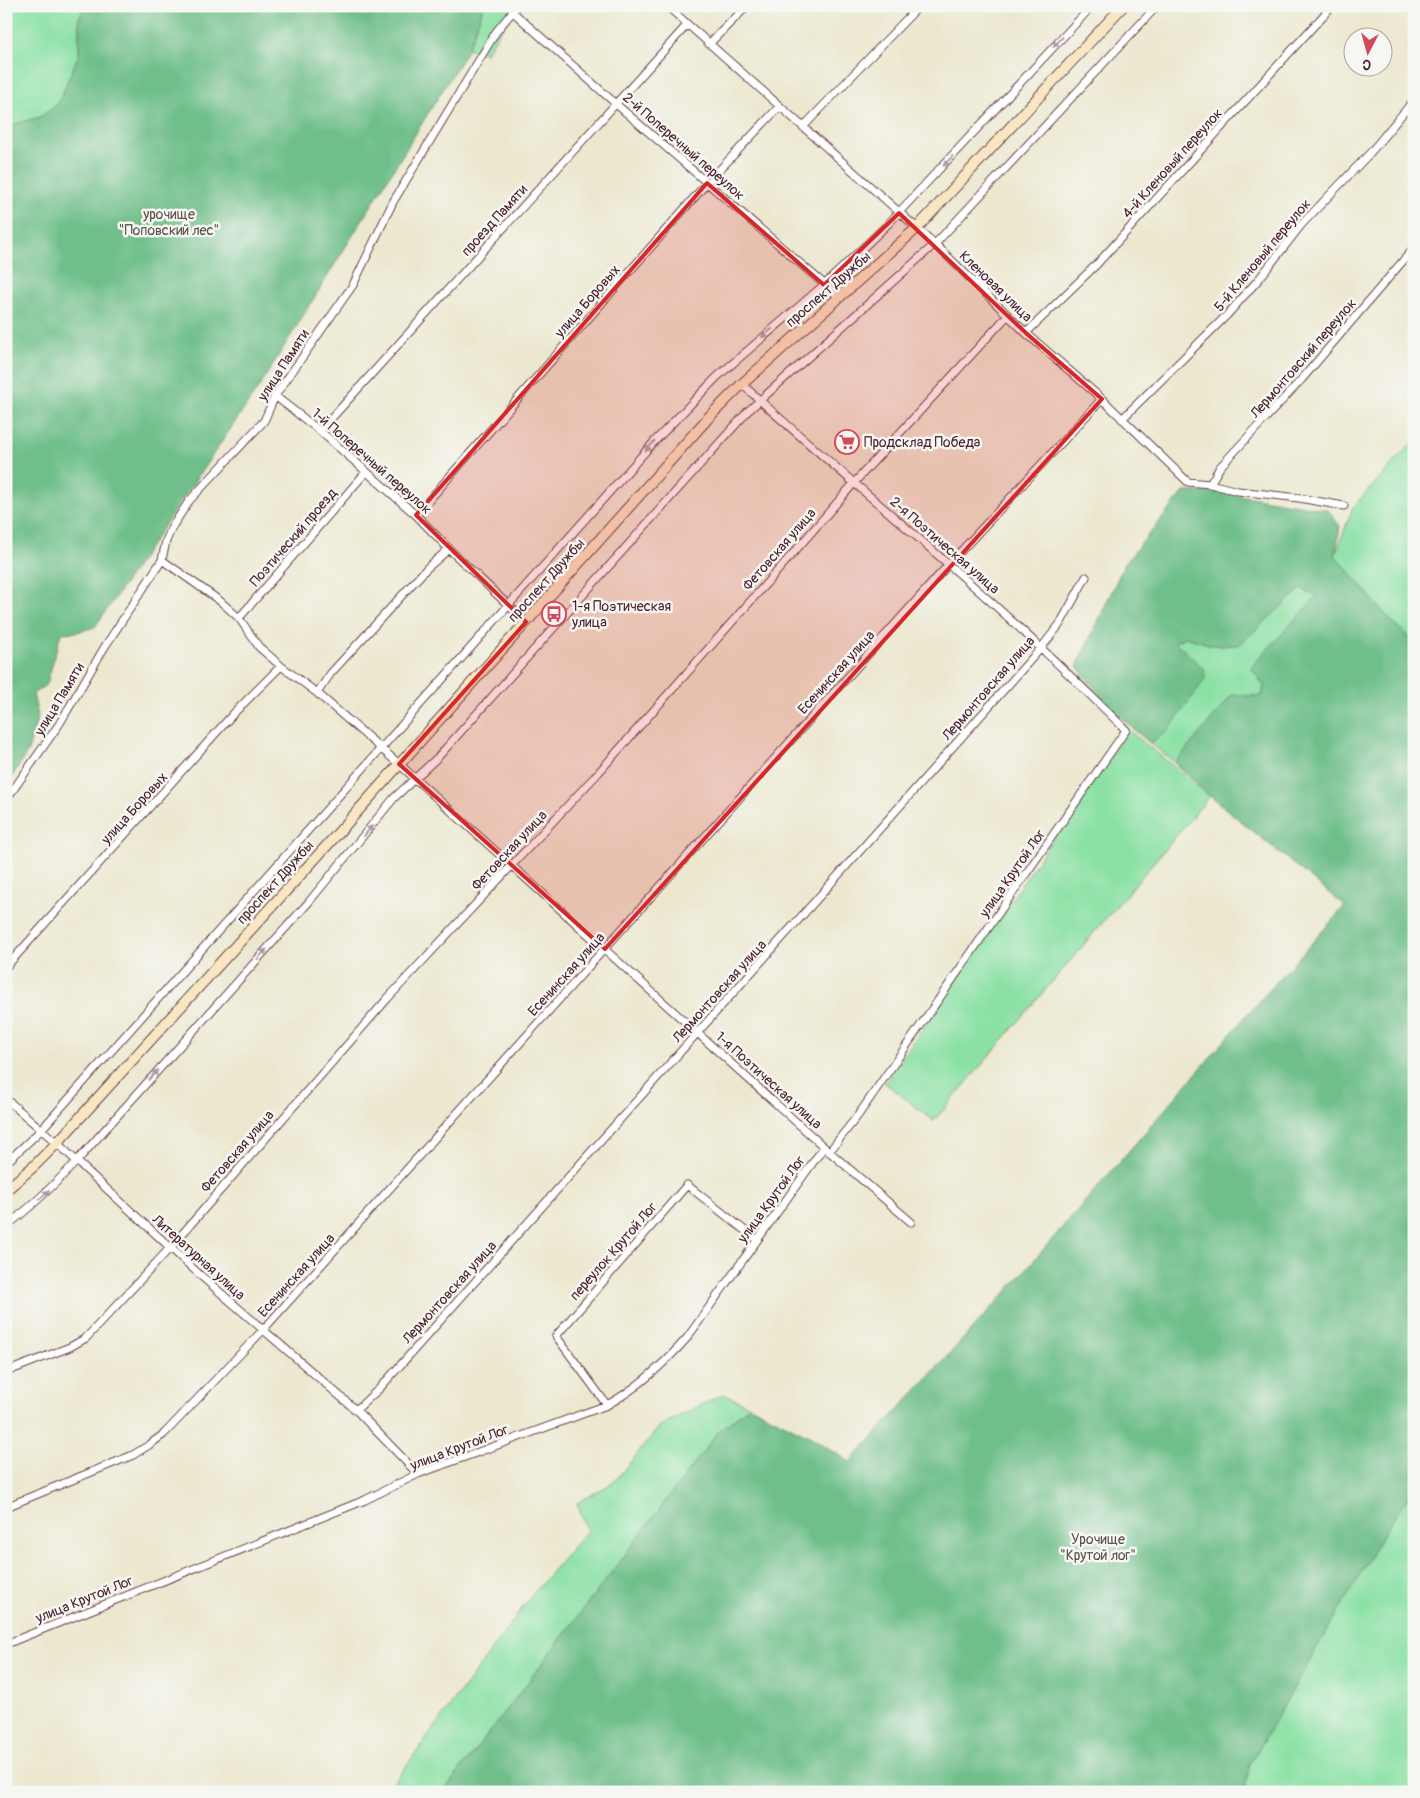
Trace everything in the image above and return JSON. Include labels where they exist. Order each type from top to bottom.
[{"type":"main road","name":"проспект Дружбы","points":[[6,1190],[57,1143],[709,417],[742,384],[916,228],[1124,6]]},
{"type":"street","name":"Кленовая улица","points":[[667,6],[935,244],[1026,333],[1102,399],[1188,482],[1344,506]]},
{"type":"street","points":[[710,44],[747,6]]},
{"type":"street","points":[[803,127],[919,6]]},
{"type":"street","points":[[6,1163],[41,1130],[654,442],[716,377],[852,260],[899,213],[1092,6]]},
{"type":"street","points":[[6,1226],[30,1208],[76,1162],[308,903],[394,798],[445,750],[686,479],[759,400],[935,244],[1157,6]]},
{"type":"street","name":"4-й Кленовый переулок","points":[[1026,333],[1096,264],[1332,6]]},
{"type":"street","name":"2-й Поперечный переулок","points":[[515,9],[616,104],[839,297]]},
{"type":"street","name":"улица Памяти","points":[[6,800],[60,723],[104,648],[162,560],[166,541],[172,527],[189,500],[264,421],[275,396],[353,285],[393,202],[496,32],[515,9]]},
{"type":"street","name":"проезд Памяти","points":[[320,431],[687,25]]},
{"type":"street","name":"5-й Кленовый переулок","points":[[1122,419],[1227,316],[1302,224],[1370,152],[1414,100]]},
{"type":"street","name":"улица Боровых","points":[[416,515],[707,183],[779,107]]},
{"type":"street","name":"Лермонтовский переулок","points":[[1210,484],[1220,468],[1302,379],[1414,248]]},
{"type":"street","name":"Фетовская улица","points":[[6,1372],[86,1338],[170,1248],[388,998],[606,765],[854,483],[1008,315]]},
{"type":"street","name":"2-я Поэтическая улица","points":[[742,384],[949,564],[1042,648],[1126,730]]},
{"type":"street","name":"1-й Поперечный переулок","points":[[275,396],[320,431],[416,515],[526,622]]},
{"type":"street","name":"Есенинская улица","points":[[6,1507],[133,1455],[164,1434],[263,1330],[949,564],[1102,399]]},
{"type":"street","name":"Поэтический проезд","points":[[239,618],[366,472]]},
{"type":"street","points":[[317,693],[332,673],[427,568],[449,549]]},
{"type":"street","name":"1-я Поэтическая улица","points":[[162,560],[220,601],[239,618],[259,647],[280,666],[317,693],[381,748],[827,1150],[911,1222]]},
{"type":"street","name":"Лермонтовская улица","points":[[356,1410],[380,1388],[1042,648],[1060,624],[1086,577]]},
{"type":"street","name":"улица Боровых","points":[[6,967],[234,713],[280,666]]},
{"type":"street","name":"улица Крутой Лог","points":[[6,1644],[365,1500],[418,1474],[608,1405],[627,1394],[669,1358],[681,1345],[757,1240],[882,1082],[1126,730]]},
{"type":"street","name":"Литературная улица","points":[[6,1099],[57,1143],[170,1248],[356,1410],[418,1474]]},
{"type":"street","name":"переулок Крутой Лог","points":[[608,1405],[556,1336],[687,1185],[757,1240]]},
{"type":"highlighted area","points":[[707,183],[824,285],[899,213],[1026,333],[1102,399],[605,949],[399,764],[526,622],[416,515]]},
{"type":"green space","points":[[6,6],[86,6],[79,18],[79,54],[58,104],[40,117],[12,125],[6,129]]},
{"type":"green space","name":"урочище \"Поповский лес\"","points":[[86,6],[484,6],[468,49],[259,387],[95,627],[77,632],[61,633],[47,684],[33,694],[38,716],[28,751],[6,786],[6,129],[12,125],[40,117],[58,104],[79,54],[79,18]]},
{"type":"green space","points":[[484,6],[516,6],[486,53],[468,49]]},
{"type":"green space","points":[[1414,441],[1414,641],[1391,621],[1335,555],[1353,507]]},
{"type":"green space","name":"Урочище \"Крутой лог\"","points":[[1184,492],[1220,492],[1328,510],[1340,526],[1335,555],[1391,621],[1414,641],[1414,1488],[1385,1531],[1250,1764],[1244,1792],[443,1792],[719,1431],[750,1406],[811,1437],[850,1462],[1009,1289],[1253,1008],[1345,906],[1210,796],[1175,763],[1233,694],[1262,696],[1264,686],[1251,667],[1318,595],[1309,594],[1302,588],[1239,645],[1212,645],[1185,637],[1175,642],[1204,669],[1205,679],[1167,732],[1150,743],[1111,708],[1077,666],[1125,563]]},
{"type":"green space","points":[[1302,587],[1319,595],[1252,667],[1264,686],[1262,696],[1233,694],[1175,763],[1150,743],[1167,732],[1187,654],[1175,642],[1185,637],[1212,645],[1239,645]]},
{"type":"green space","points":[[1128,730],[1210,796],[934,1121],[885,1083]]},
{"type":"green space","points":[[723,1394],[750,1406],[719,1431],[443,1792],[387,1792],[532,1595],[587,1531],[577,1503],[614,1482],[660,1426]]},
{"type":"green space","points":[[1414,1488],[1414,1792],[1244,1792],[1250,1764],[1385,1531]]},
{"type":"place","name":"Продсклад Победа","points":[[847,442]]},
{"type":"place","name":"1-я Поэтическая улица","points":[[554,614]]}]
